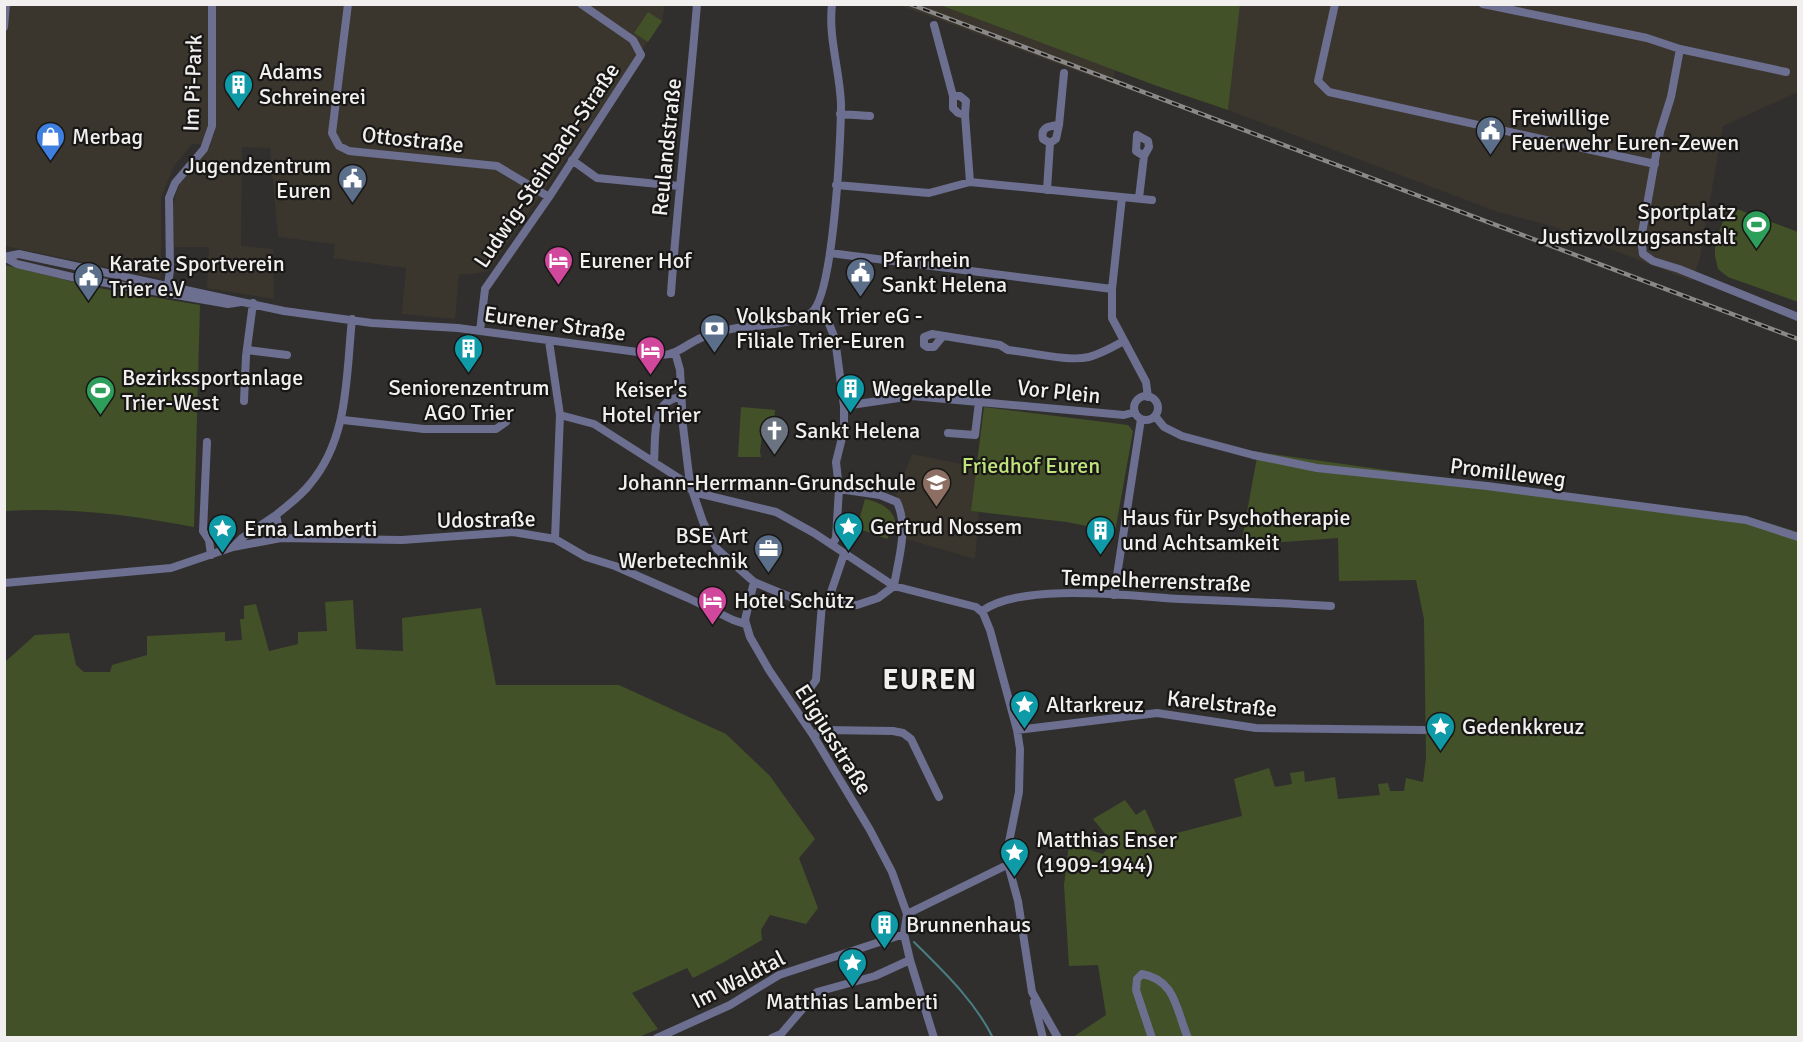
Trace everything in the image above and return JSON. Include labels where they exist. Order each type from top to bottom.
[{"type":"street","points":[[4,27],[6,4]]},
{"type":"street","name":"Im Pi-Park","points":[[167,289],[169,198],[175,183],[204,148],[212,126],[212,4]]},
{"type":"street","name":"Ottostraße","points":[[348,4],[332,133],[339,146],[349,151],[497,166],[549,196]]},
{"type":"street","name":"Ludwig-Steinbach-Straße","points":[[480,331],[485,289],[641,55],[633,40],[581,4]]},
{"type":"street","name":"Reulandstraße","points":[[671,293],[697,4]]},
{"type":"street","points":[[832,4],[832,37],[841,102],[830,252],[822,295],[817,307],[828,321],[835,339],[844,406],[844,430],[836,462],[839,489],[836,538],[832,545]]},
{"type":"street","points":[[1335,4],[1318,81],[1329,92],[1655,164]]},
{"type":"street","points":[[1483,4],[1647,38],[1680,49],[1786,72]]},
{"type":"street","points":[[934,26],[953,96],[952,105],[955,111],[965,115]]},
{"type":"street","points":[[1680,49],[1671,97],[1660,132],[1641,239],[1643,254],[1653,261],[1798,317]]},
{"type":"street","points":[[1050,143],[1056,139],[1059,125],[1064,73]]},
{"type":"street","points":[[953,96],[960,96],[966,101],[970,182]]},
{"type":"street","points":[[840,114],[870,116]]},
{"type":"street","points":[[1050,143],[1043,139],[1043,130],[1049,126],[1059,125]]},
{"type":"street","points":[[1047,190],[1050,143]]},
{"type":"street","points":[[1139,198],[1144,156]]},
{"type":"street","points":[[572,160],[597,178],[679,186]]},
{"type":"street","points":[[836,185],[929,193],[970,182],[1152,200]]},
{"type":"street","points":[[1122,197],[1112,289],[1112,318],[1146,382],[1148,397],[1156,403],[1158,410],[1150,419],[1138,415]]},
{"type":"street","points":[[830,252],[1112,289]]},
{"type":"street","name":"Eurener Straße","points":[[4,257],[19,254],[167,289],[229,297],[241,302],[284,310],[351,319],[480,331],[660,355],[675,352],[711,334],[788,320],[807,315],[817,307]]},
{"type":"street","points":[[244,401],[253,303]]},
{"type":"street","points":[[233,547],[242,538],[276,515],[310,484],[320,470],[343,420],[351,319]]},
{"type":"street","points":[[943,336],[1000,345],[1008,350],[1075,358],[1100,354],[1124,341]]},
{"type":"street","points":[[549,341],[560,415],[555,538]]},
{"type":"street","points":[[247,350],[287,355]]},
{"type":"street","points":[[675,352],[681,370],[684,438],[693,492],[703,522],[713,544],[754,582],[800,601],[857,605],[878,598],[894,586],[903,519],[897,502],[880,495],[839,489]]},
{"type":"street","name":"Vor Plein","points":[[844,406],[912,396],[1138,415]]},
{"type":"street","points":[[654,462],[661,405],[671,398],[681,397]]},
{"type":"street","points":[[1114,596],[1138,415],[1135,405],[1138,399],[1148,397]]},
{"type":"street","points":[[948,433],[975,435],[979,402]]},
{"type":"street","points":[[560,415],[594,424],[685,482],[693,492],[776,512],[894,586],[979,609],[990,630],[1020,749],[1019,792],[1006,857],[1018,901],[1026,963],[1043,1038]]},
{"type":"street","name":"Promilleweg","points":[[1155,416],[1170,431],[1213,445],[1317,468],[1487,486],[1746,520],[1798,537]]},
{"type":"street","points":[[343,420],[424,429],[496,429],[507,422]]},
{"type":"street","points":[[207,442],[200,531],[209,540],[211,555]]},
{"type":"street","points":[[276,515],[281,538]]},
{"type":"street","name":"Udostraße","points":[[4,583],[171,568],[233,547],[281,538],[402,540],[513,532],[555,538],[586,557],[615,566],[746,624]]},
{"type":"street","points":[[808,691],[816,680],[825,603],[844,554]]},
{"type":"street","points":[[746,624],[754,582]]},
{"type":"street","name":"Tempelherrenstraße","points":[[979,609],[1001,602],[1045,594],[1330,606]]},
{"type":"street","name":"Eligiusstraße","points":[[746,624],[757,651],[813,735],[870,830],[892,872],[907,914]]},
{"type":"street","name":"Karelstraße","points":[[1017,730],[1157,713],[1256,728],[1424,730]]},
{"type":"street","points":[[813,735],[824,730],[903,733],[911,739],[939,797]]},
{"type":"street","points":[[934,1038],[904,934],[907,914],[1007,865]]},
{"type":"street","name":"Im Waldtal","points":[[657,1038],[730,1005],[779,975],[904,934]]},
{"type":"street","points":[[772,1038],[781,1034],[818,992],[875,976],[910,960]]},
{"type":"street","points":[[1152,1038],[1137,990],[1137,979],[1142,974],[1162,981],[1172,994],[1188,1038]]},
{"type":"street","points":[[1032,992],[1058,1038]]},
{"type":"shaded area","points":[[4,5],[665,5],[662,21],[488,271],[459,274],[455,319],[402,314],[406,268],[333,258],[335,244],[278,237],[270,148],[242,147],[241,246],[273,249],[274,299],[207,288],[209,247],[174,247],[173,204],[179,185],[211,145],[192,144],[174,166],[161,198],[161,278],[5,246]]},
{"type":"shaded area","points":[[899,5],[940,5],[1113,69],[1115,70],[1112,84]]},
{"type":"shaded area","points":[[1240,5],[1798,5],[1798,92],[1723,126],[1700,258],[1692,281],[1552,226],[1498,212],[1228,110]]},
{"type":"shaded area","name":"Johann-Herrmann-Grundschule","points":[[912,454],[977,467],[971,511],[979,512],[975,559],[906,539],[906,518],[896,495]]},
{"type":"green space","points":[[940,5],[1240,5],[1228,110],[1157,86]]},
{"type":"green space","points":[[648,12],[662,21],[648,42],[634,33]]},
{"type":"green space","name":"Sportplatz Justizvollzugsanstalt","points":[[1729,206],[1798,232],[1798,302],[1728,277],[1718,269],[1715,242]]},
{"type":"green space","name":"Bezirkssportanlage Trier-West","points":[[5,265],[98,288],[200,305],[194,527],[100,513],[52,510],[5,511]]},
{"type":"green space","points":[[741,407],[775,410],[774,424],[767,423],[767,432],[762,434],[761,457],[738,457]]},
{"type":"green space","name":"Friedhof Euren","points":[[984,407],[1128,425],[1133,431],[1115,532],[1067,522],[971,511]]},
{"type":"green space","points":[[1258,452],[1748,517],[1798,532],[1798,1037],[1073,1037],[1106,1015],[1098,965],[1069,966],[1064,885],[1069,844],[1103,854],[1112,842],[1093,819],[1125,800],[1136,815],[1145,809],[1158,838],[1242,816],[1234,779],[1269,768],[1275,787],[1292,784],[1290,773],[1304,771],[1305,782],[1335,777],[1338,799],[1380,795],[1378,784],[1388,783],[1390,791],[1404,791],[1406,778],[1423,782],[1426,758],[1424,619],[1416,580],[1339,581],[1338,538],[1241,545]]},
{"type":"green space","points":[[865,499],[883,505],[894,517],[896,530],[890,532],[887,539],[857,528]]},
{"type":"green space","points":[[353,600],[356,649],[403,651],[402,618],[481,608],[496,685],[619,685],[726,734],[770,776],[815,839],[799,858],[818,908],[806,924],[770,915],[761,930],[762,940],[724,962],[693,978],[687,968],[632,993],[658,1029],[639,1037],[5,1037],[5,662],[35,635],[69,633],[76,665],[84,672],[110,672],[112,665],[147,655],[147,636],[225,632],[225,641],[242,640],[240,619],[244,619],[244,606],[256,604],[269,651],[298,644],[298,632],[327,631],[325,602]]},
{"type":"waterway","points":[[914,942],[968,999],[993,1038]]},
{"type":"railway","points":[[910,4],[1798,339]]},
{"type":"place","name":"Adams Schreinerei","points":[[238,110]]},
{"type":"place","name":"Freiwillige Feuerwehr Euren-Zewen","points":[[1490,156]]},
{"type":"place","name":"Merbag","points":[[51,162]]},
{"type":"place","name":"Jugendzentrum Euren","points":[[352,204]]},
{"type":"place","name":"Sportplatz Justizvollzugsanstalt","points":[[1757,250]]},
{"type":"place","name":"Eurener Hof","points":[[558,286]]},
{"type":"place","name":"Pfarrhein Sankt Helena","points":[[861,298]]},
{"type":"place","name":"Karate Sportverein Trier e.V","points":[[88,302]]},
{"type":"place","name":"Volksbank Trier eG - Filiale Trier-Euren","points":[[715,354]]},
{"type":"place","name":"Seniorenzentrum AGO Trier","points":[[469,374]]},
{"type":"place","name":"Keiser's Hotel Trier","points":[[651,376]]},
{"type":"place","name":"Wegekapelle","points":[[851,414]]},
{"type":"place","name":"Bezirkssportanlage Trier-West","points":[[101,416]]},
{"type":"place","name":"Sankt Helena","points":[[774,456]]},
{"type":"place","name":"Johann-Herrmann-Grundschule","points":[[937,508]]},
{"type":"place","name":"Gertrud Nossem","points":[[849,552]]},
{"type":"place","name":"Erna Lamberti","points":[[223,554]]},
{"type":"place","name":"Haus für Psychotherapie und Achtsamkeit","points":[[1101,556]]},
{"type":"place","name":"BSE Art Werbetechnik","points":[[769,574]]},
{"type":"place","name":"Hotel Schütz","points":[[713,626]]},
{"type":"place","name":"Altarkreuz","points":[[1025,730]]},
{"type":"place","name":"Gedenkkreuz","points":[[1441,752]]},
{"type":"place","name":"Matthias Enser (1909-1944)","points":[[1015,878]]},
{"type":"place","name":"Brunnenhaus","points":[[885,950]]},
{"type":"place","name":"Matthias Lamberti","points":[[852,988]]},
{"type":"district","name":"EUREN","points":[[930,679]]}]
